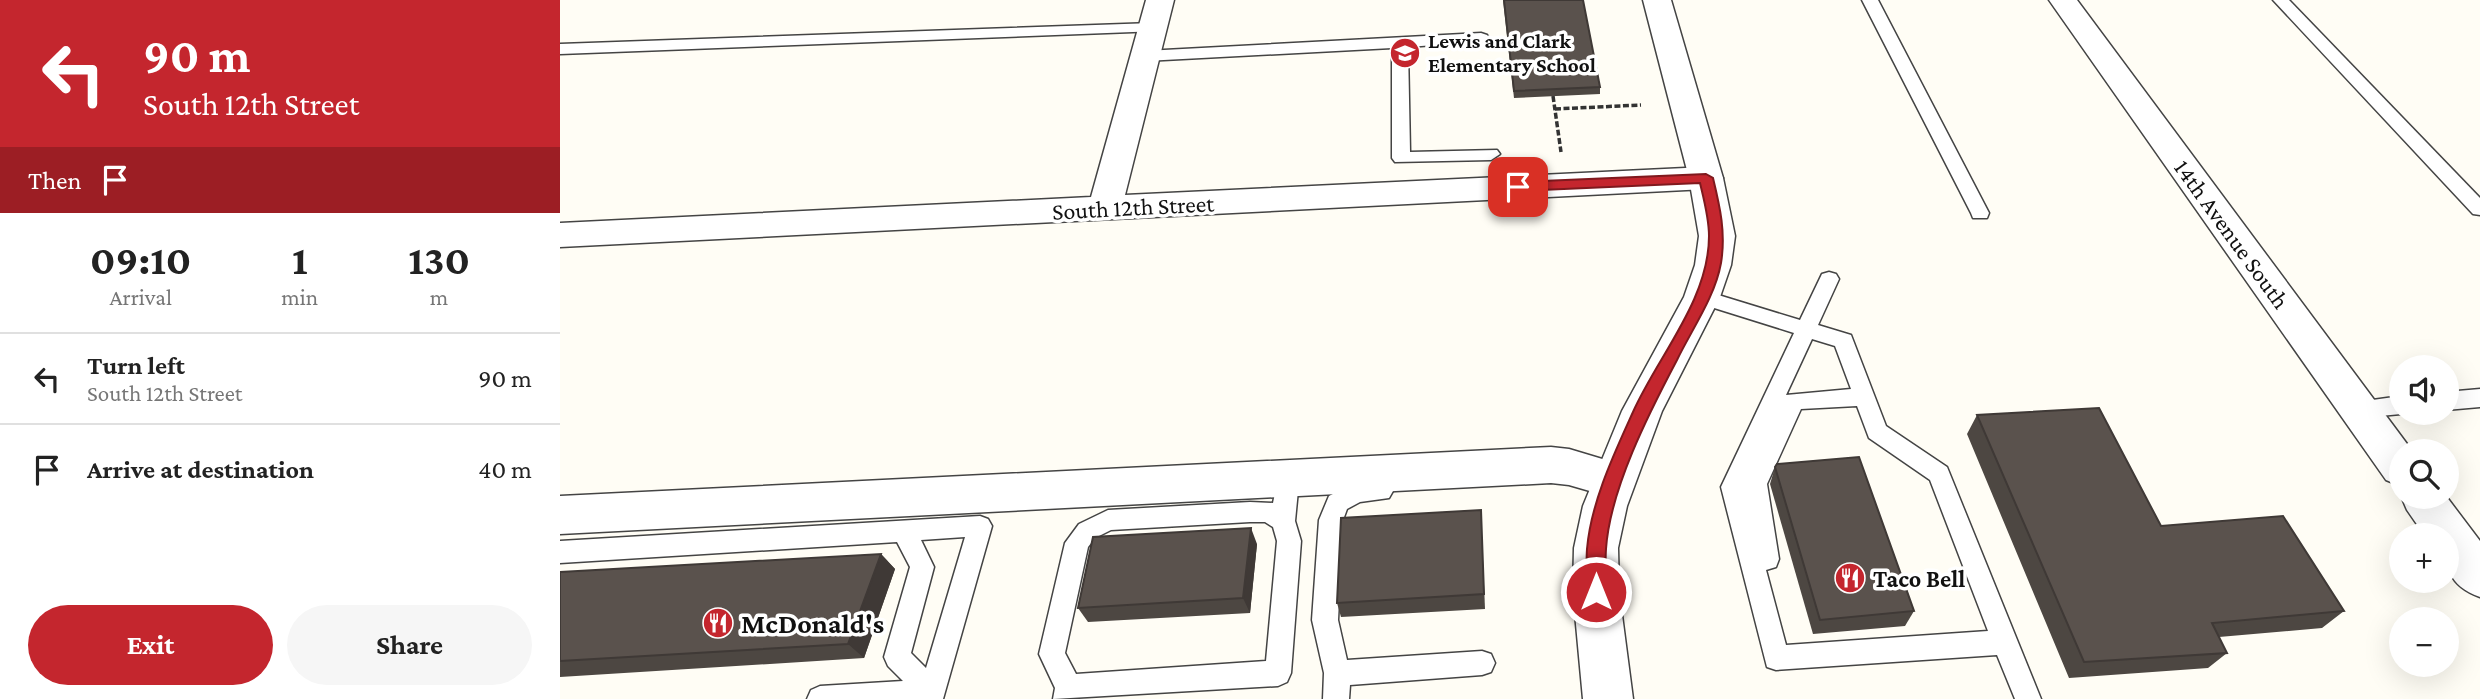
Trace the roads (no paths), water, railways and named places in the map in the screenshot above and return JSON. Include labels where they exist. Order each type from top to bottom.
[{"type":"street","points":[[1608,699],[1596,592],[1596,548],[1605,506],[1642,411],[1702,297],[1713,265],[1717,236],[1706,178],[1657,0]]},
{"type":"street","name":"14th Avenue South","points":[[2063,0],[2389,451]]},
{"type":"street","points":[[1105,208],[1153,28]]},
{"type":"street","name":"South 12th Street","points":[[560,235],[1706,178]]},
{"type":"street","points":[[560,515],[1103,506],[1287,480],[1552,465],[1614,480]]},
{"type":"street","points":[[2431,509],[2480,577]]},
{"type":"lane","points":[[1870,0],[1980,213]]},
{"type":"lane","points":[[2281,0],[2480,209]]},
{"type":"lane","points":[[560,49],[1153,28],[1400,42],[1481,38]]},
{"type":"lane","points":[[1400,42],[1401,158],[1491,154]]},
{"type":"lane","points":[[1829,279],[1732,487],[1776,658],[2005,642]]},
{"type":"lane","points":[[1702,297],[1844,341],[1877,432],[1939,474],[2028,699]]},
{"type":"lane","points":[[1752,565],[1767,559],[1755,484],[1794,401],[1865,397]]},
{"type":"lane","points":[[2459,400],[2480,398]]},
{"type":"lane","points":[[2359,409],[2389,406]]},
{"type":"lane","points":[[1446,471],[1440,482],[1423,489],[1356,492],[1337,503],[1331,520],[1325,620],[1337,686],[1482,663]]},
{"type":"lane","points":[[1103,506],[1077,543],[1052,654],[1068,693],[1278,673],[1289,541],[1283,521],[1287,480]]},
{"type":"lane","points":[[1103,506],[1108,520],[1269,512],[1283,521]]},
{"type":"lane","points":[[560,552],[980,526],[931,696]]},
{"type":"lane","points":[[904,531],[922,567],[897,657],[931,696]]},
{"type":"lane","points":[[820,699],[931,696]]},
{"type":"place","name":"Lewis and Clark Elementary School","points":[[1405,53]]},
{"type":"place","name":"Taco Bell","points":[[1850,578]]},
{"type":"place","name":"McDonald's","points":[[718,623]]}]
